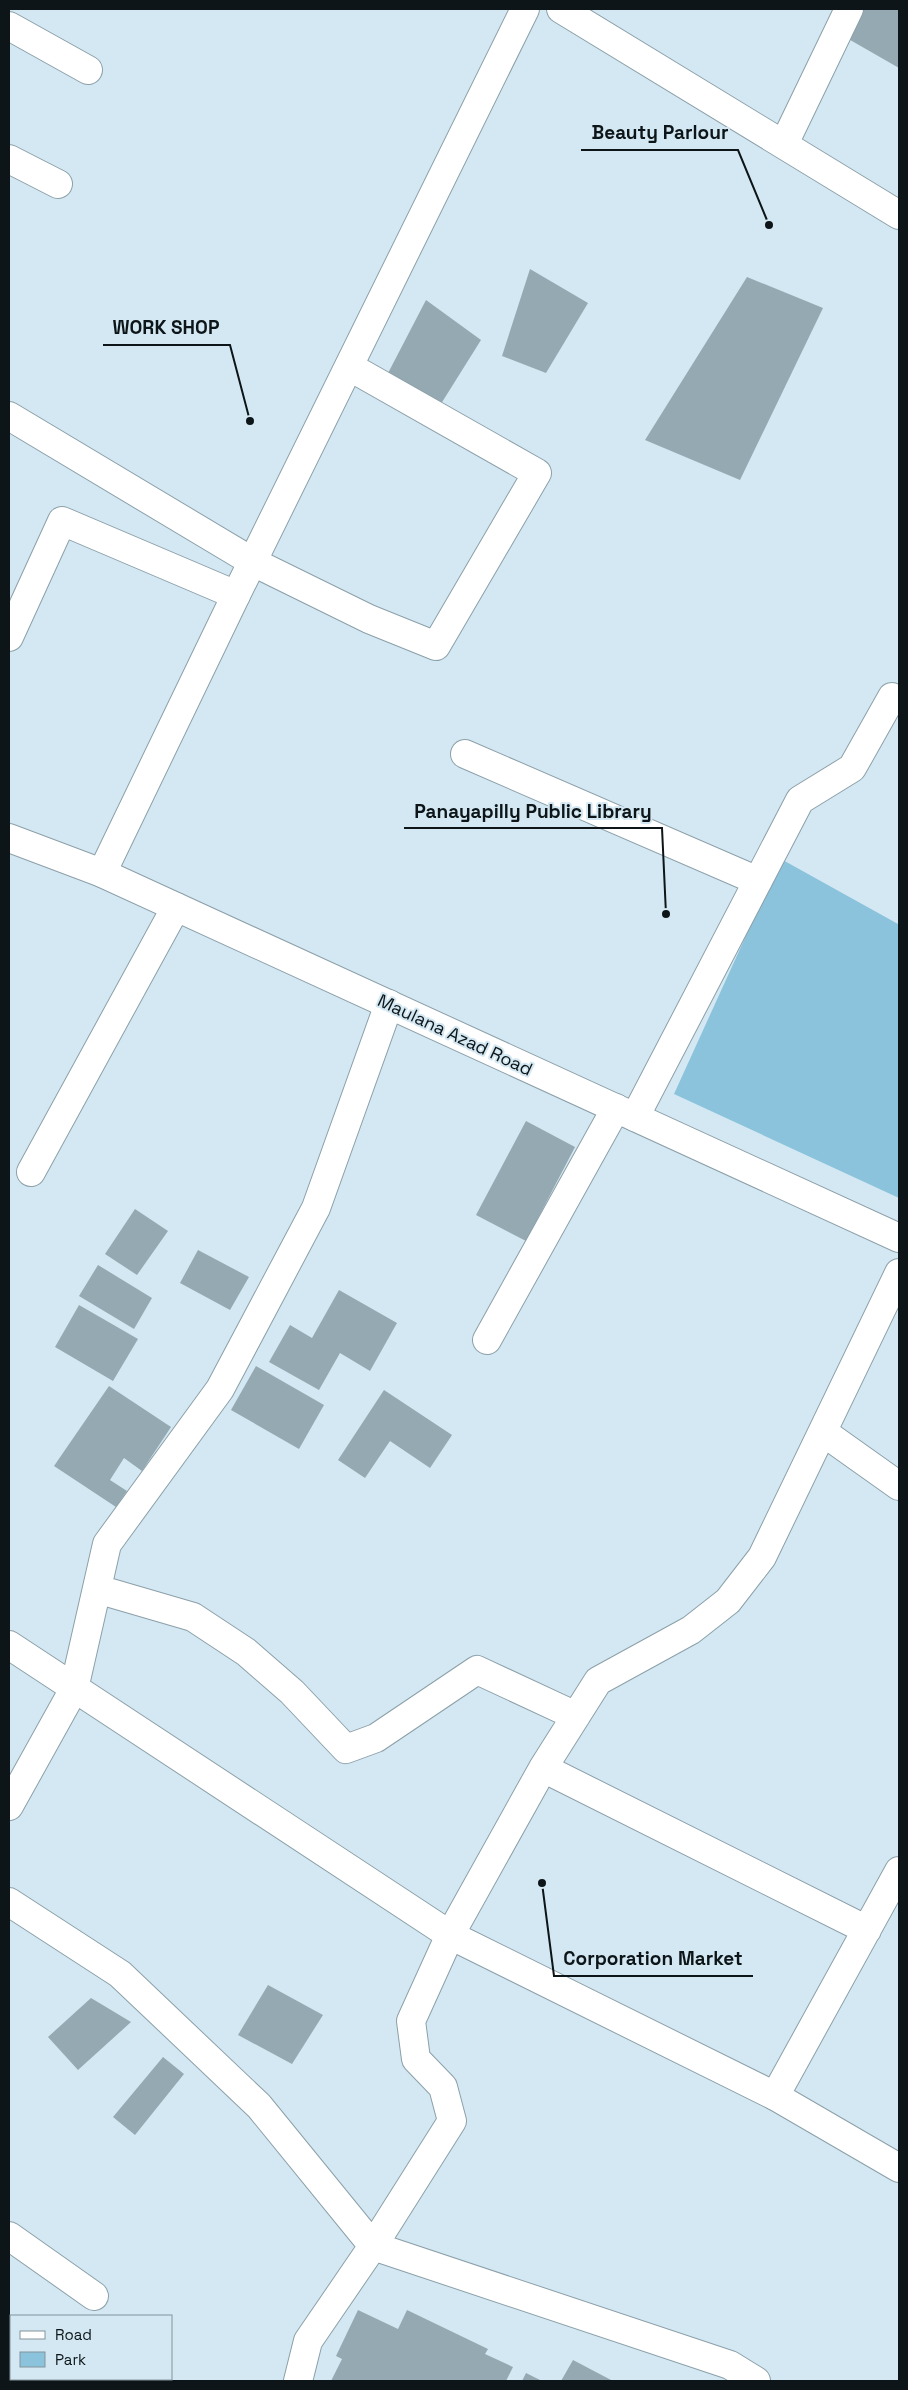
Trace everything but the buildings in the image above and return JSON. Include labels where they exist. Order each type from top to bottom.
[{"type":"street","points":[[102,873],[236,595],[525,9]]},
{"type":"street","points":[[561,9],[899,215]]},
{"type":"street","points":[[784,144],[849,9]]},
{"type":"street","points":[[9,26],[88,70]]},
{"type":"street","points":[[9,159],[58,184]]},
{"type":"street","points":[[9,416],[253,562],[369,619],[436,646],[537,474],[350,367]]},
{"type":"street","points":[[9,637],[62,521],[236,595]]},
{"type":"street","points":[[487,1340],[625,1112],[758,880],[800,800],[852,768],[892,697],[899,701]]},
{"type":"street","points":[[464,754],[758,880]]},
{"type":"street","name":"Maulana Azad Road","points":[[9,838],[102,873],[899,1238]]},
{"type":"street","points":[[32,1172],[176,907]]},
{"type":"street","points":[[9,1806],[74,1689],[107,1544],[220,1389],[316,1208],[389,1004]]},
{"type":"street","points":[[298,2381],[308,2341],[373,2246],[452,2121],[443,2086],[416,2059],[411,2021],[450,1934],[543,1768],[598,1681],[651,1654],[691,1630],[728,1600],[762,1557],[899,1272]]},
{"type":"street","points":[[822,1432],[899,1486]]},
{"type":"street","points":[[97,1589],[193,1617],[246,1652],[285,1686],[346,1749],[376,1738],[477,1670],[576,1716]]},
{"type":"street","points":[[9,1645],[450,1934],[775,2096],[899,2168]]},
{"type":"street","points":[[543,1768],[867,1930]]},
{"type":"street","points":[[775,2096],[899,1871]]},
{"type":"street","points":[[9,1902],[120,1974],[259,2106],[373,2246],[726,2373],[756,2381]]},
{"type":"street","points":[[9,2236],[94,2296]]},
{"type":"green space","points":[[781,859],[899,923],[899,1198],[674,1094]]},
{"type":"place","name":"Beauty Parlour","points":[[769,225]]},
{"type":"place","name":"WORK SHOP","points":[[250,421]]},
{"type":"place","name":"Panayapilly Public Library","points":[[666,914]]},
{"type":"place","name":"Corporation Market","points":[[542,1883]]}]
